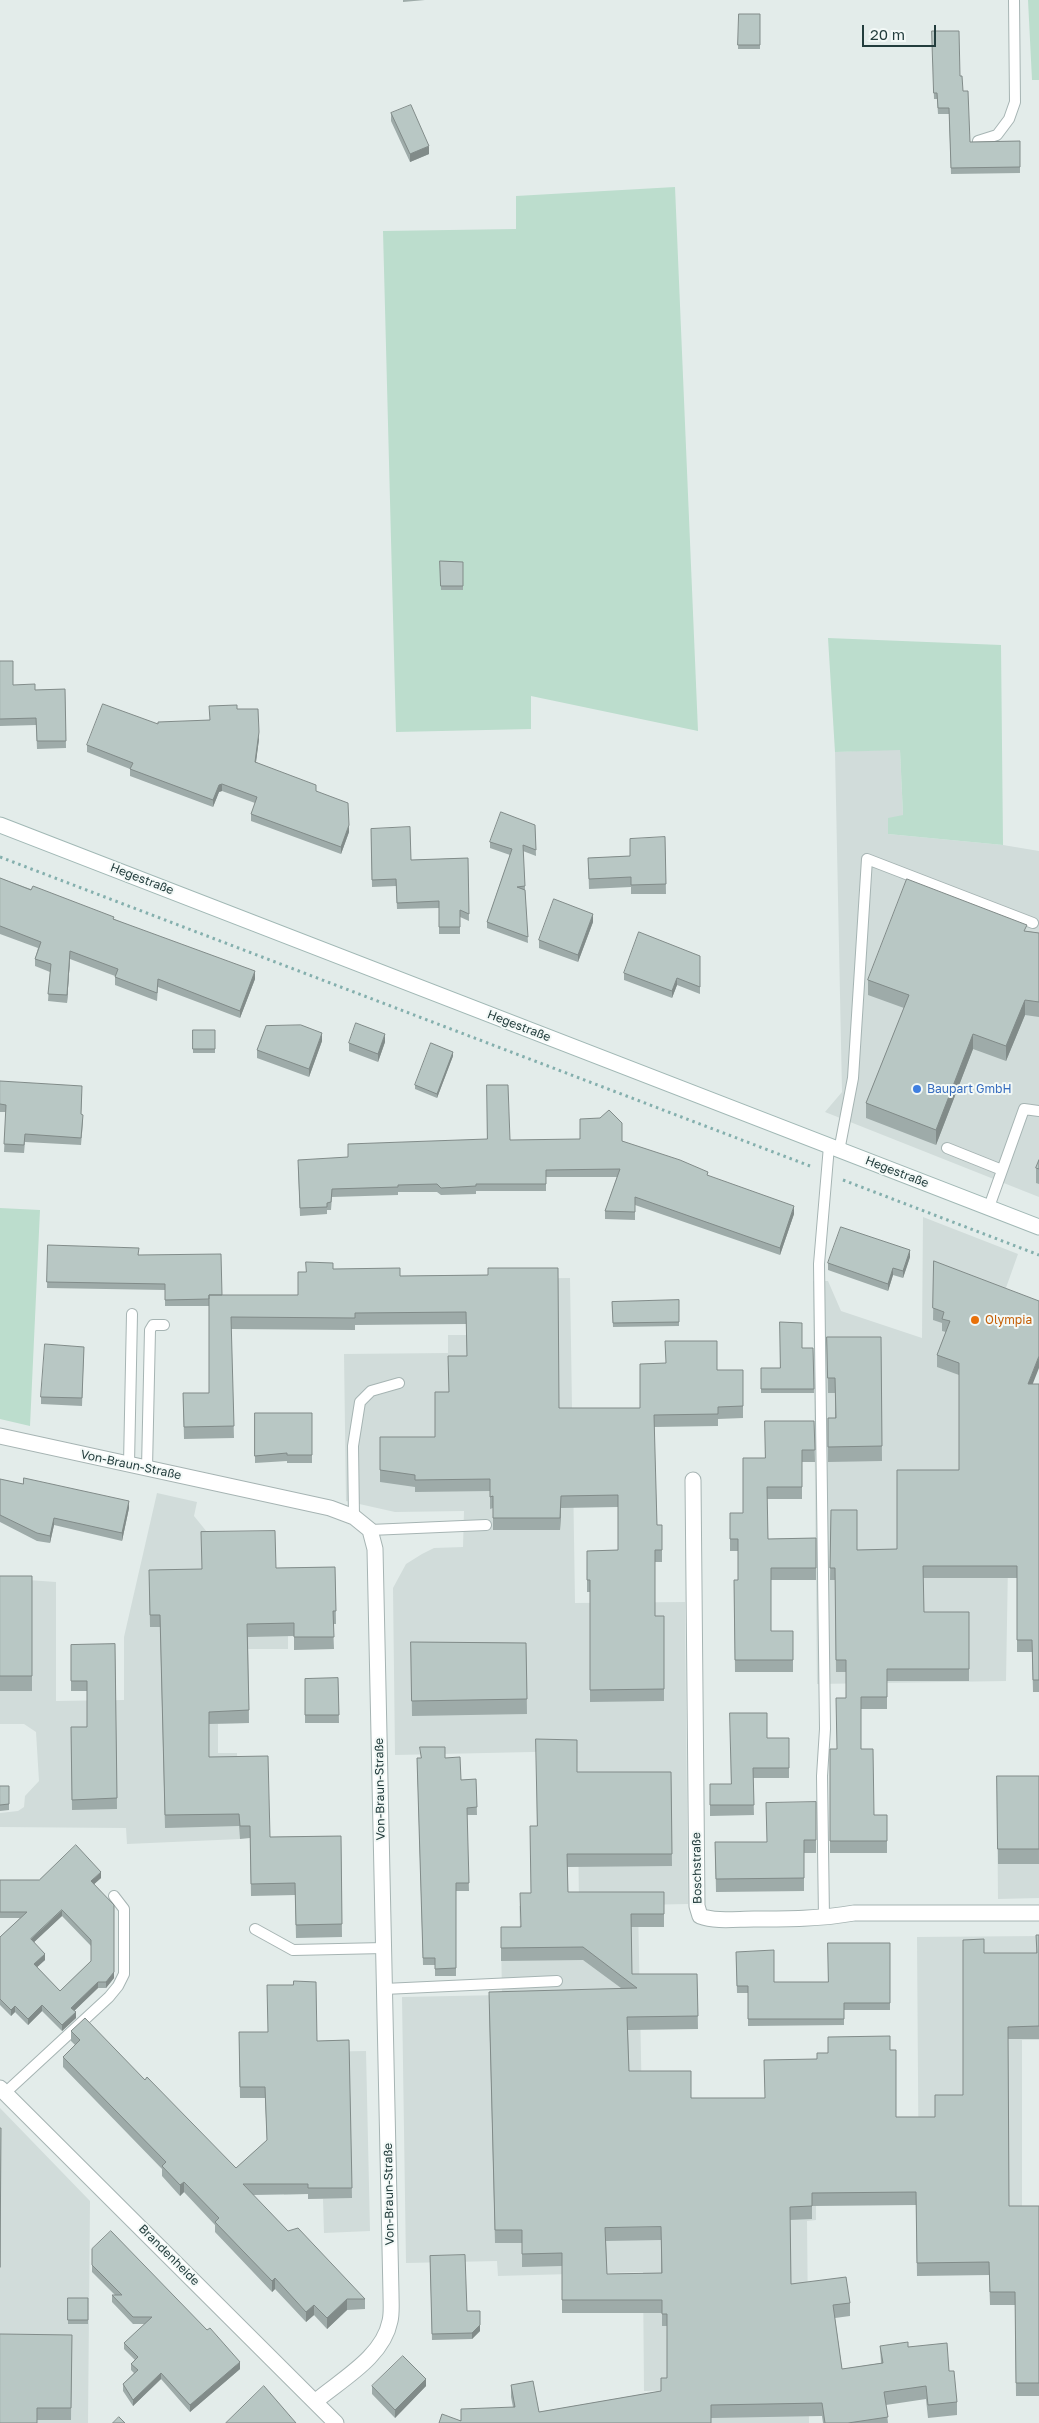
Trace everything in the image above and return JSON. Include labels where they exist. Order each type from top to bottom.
[{"type":"street","name":"Hegestraße","points":[[0,825],[1039,1227]]},
{"type":"street","name":"Von-Braun-Straße","points":[[0,1436],[330,1508],[354,1517],[370,1530],[375,1549],[390,2321],[383,2341],[370,2357],[316,2401]]},
{"type":"street","name":"Boschstraße","points":[[693,1480],[697,1906],[700,1916],[708,1919],[727,1920],[824,1918],[854,1913],[1039,1913]]},
{"type":"street","name":"Brandenheide","points":[[2,2090],[336,2423]]},
{"type":"lane","points":[[978,141],[997,134],[1009,120],[1015,102],[1014,0]]},
{"type":"lane","points":[[824,1918],[822,1776],[825,1729],[820,1264],[826,1173],[853,1078],[867,859],[1033,923]]},
{"type":"lane","points":[[989,1207],[1024,1109],[1039,1111]]},
{"type":"lane","points":[[947,1148],[1002,1170]]},
{"type":"lane","points":[[129,1464],[132,1314]]},
{"type":"lane","points":[[146,1468],[150,1330],[153,1325],[164,1325]]},
{"type":"lane","points":[[354,1517],[353,1446],[360,1402],[371,1391],[399,1383]]},
{"type":"lane","points":[[370,1530],[486,1525]]},
{"type":"lane","points":[[2,2090],[109,1997],[122,1981],[124,1909],[114,1896]]},
{"type":"lane","points":[[255,1929],[293,1950],[384,1948]]},
{"type":"lane","points":[[384,1989],[557,1981]]},
{"type":"path","points":[[0,857],[1039,1255]]},
{"type":"shaded area","points":[[900,749],[903,815],[888,834],[1003,845],[1039,851],[1039,1197],[825,1112],[842,1092],[835,752]]},
{"type":"shaded area","points":[[923,1217],[1018,1254],[1002,1299],[1008,1563],[1006,1681],[817,1684],[813,1281],[828,1281],[841,1311],[922,1338]]},
{"type":"shaded area","points":[[570,1278],[575,1603],[685,1602],[688,1904],[638,1905],[643,2158],[816,2158],[816,2220],[807,2221],[809,2423],[711,2423],[710,2390],[644,2391],[643,2272],[498,2276],[497,2261],[406,2263],[402,1997],[502,1995],[501,1939],[520,1938],[519,1906],[579,1904],[577,1751],[395,1755],[393,1588],[406,1564],[422,1554],[434,1548],[463,1547],[464,1511],[395,1512],[346,1501],[344,1354],[448,1353],[448,1335],[487,1335],[487,1279]]},
{"type":"shaded area","points":[[157,1493],[197,1502],[194,1516],[207,1532],[276,1580],[292,1635],[288,1636],[288,1649],[248,1649],[249,1723],[218,1724],[218,1753],[237,1753],[240,1839],[127,1844],[126,1828],[0,1827],[0,1813],[18,1811],[24,1807],[25,1796],[39,1781],[36,1732],[24,1724],[0,1724],[0,1578],[56,1582],[56,1701],[124,1700],[124,1637]]},
{"type":"shaded area","points":[[997,1791],[1039,1791],[1039,1898],[998,1899]]},
{"type":"shaded area","points":[[1039,1936],[1039,2040],[1022,2040],[1022,2220],[919,2220],[917,1937]]},
{"type":"shaded area","points":[[239,2043],[257,2043],[258,2053],[366,2051],[370,2231],[324,2233],[323,2199],[308,2199],[308,2194],[284,2195],[283,2172],[267,2146],[265,2098],[240,2098]]},
{"type":"shaded area","points":[[0,2108],[90,2201],[88,2423],[0,2423]]},
{"type":"green space","points":[[1028,0],[1039,0],[1039,80],[1032,80]]},
{"type":"green space","points":[[675,187],[698,731],[531,696],[531,729],[396,732],[383,231],[516,229],[516,196]]},
{"type":"green space","points":[[828,638],[1001,645],[1003,845],[888,834],[888,818],[903,815],[900,750],[835,752]]},
{"type":"green space","points":[[0,1208],[40,1210],[30,1426],[0,1419]]},
{"type":"building","points":[[739,14],[760,14],[760,45],[738,45]]},
{"type":"building","points":[[932,31],[959,31],[960,76],[962,76],[963,91],[968,91],[970,142],[1020,141],[1020,167],[951,168],[949,108],[938,108],[937,93],[934,93]]},
{"type":"building","points":[[411,105],[429,146],[410,154],[391,113]]},
{"type":"building","points":[[440,561],[463,562],[463,586],[441,586]]},
{"type":"building","points":[[0,661],[13,661],[13,685],[35,684],[35,690],[65,689],[66,741],[37,741],[36,718],[0,719]]},
{"type":"building","points":[[103,704],[158,724],[158,722],[210,720],[209,706],[237,705],[237,709],[258,709],[259,732],[255,762],[316,785],[316,791],[348,803],[349,825],[341,847],[251,814],[257,797],[222,784],[219,785],[213,800],[130,769],[133,763],[87,745]]},
{"type":"building","points":[[501,812],[535,825],[536,850],[523,845],[525,886],[517,887],[525,890],[528,937],[487,922],[512,849],[490,842]]},
{"type":"building","points":[[410,827],[411,860],[468,858],[469,914],[460,910],[460,927],[439,927],[439,901],[397,903],[396,879],[372,880],[371,829]]},
{"type":"building","points":[[665,837],[666,884],[631,885],[631,877],[589,879],[588,858],[630,856],[630,839]]},
{"type":"building","points":[[0,878],[31,890],[33,886],[114,917],[113,919],[255,971],[240,1011],[158,979],[157,993],[115,977],[118,969],[70,951],[67,995],[48,994],[51,964],[35,959],[41,942],[0,926]]},
{"type":"building","points":[[907,879],[1027,925],[1024,931],[1039,933],[1039,1002],[1025,1000],[1006,1046],[973,1034],[936,1130],[866,1103],[909,995],[868,980]]},
{"type":"building","points":[[554,899],[593,914],[578,955],[539,940]]},
{"type":"building","points":[[639,932],[700,956],[700,987],[677,978],[672,991],[624,973]]},
{"type":"building","points":[[356,1023],[385,1034],[378,1054],[349,1043]]},
{"type":"building","points":[[301,1025],[322,1033],[309,1069],[257,1050],[266,1026]]},
{"type":"building","points":[[193,1030],[215,1030],[215,1049],[193,1049]]},
{"type":"building","points":[[431,1043],[453,1052],[437,1094],[415,1085]]},
{"type":"building","points":[[0,1081],[82,1086],[81,1114],[83,1115],[81,1138],[25,1134],[24,1145],[4,1144],[6,1105],[0,1104]]},
{"type":"building","points":[[487,1085],[508,1085],[510,1140],[580,1139],[580,1119],[600,1118],[609,1110],[622,1123],[622,1141],[680,1160],[708,1172],[707,1175],[794,1206],[780,1248],[635,1197],[635,1212],[605,1211],[620,1169],[546,1170],[546,1184],[476,1184],[476,1186],[441,1188],[437,1184],[332,1189],[331,1202],[327,1203],[327,1207],[300,1208],[298,1160],[348,1157],[348,1144],[487,1139]]},
{"type":"building","points":[[841,1227],[910,1250],[903,1271],[893,1268],[888,1284],[828,1263]]},
{"type":"building","points":[[48,1245],[139,1248],[138,1255],[221,1254],[222,1295],[209,1295],[209,1299],[165,1300],[165,1284],[47,1282]]},
{"type":"building","points":[[934,1261],[1039,1301],[1039,1356],[1028,1384],[1039,1384],[1039,1680],[1033,1680],[1032,1640],[1017,1640],[1017,1566],[923,1566],[924,1612],[969,1612],[969,1669],[887,1669],[887,1697],[861,1697],[861,1749],[873,1749],[874,1815],[887,1815],[887,1841],[830,1841],[830,1749],[837,1749],[836,1698],[846,1698],[846,1660],[836,1660],[835,1568],[830,1568],[831,1510],[857,1510],[857,1550],[897,1549],[897,1470],[959,1470],[959,1363],[937,1355],[950,1321],[942,1319],[944,1312],[933,1308]]},
{"type":"building","points":[[306,1262],[333,1263],[333,1269],[400,1268],[400,1276],[488,1275],[488,1268],[558,1268],[559,1408],[640,1408],[640,1364],[666,1363],[665,1341],[717,1341],[717,1370],[743,1370],[743,1406],[718,1407],[718,1414],[654,1415],[657,1525],[662,1525],[662,1550],[655,1550],[655,1616],[664,1616],[664,1689],[590,1690],[590,1580],[587,1580],[587,1551],[618,1550],[618,1495],[561,1496],[560,1518],[493,1518],[493,1496],[490,1497],[490,1479],[415,1480],[415,1475],[380,1470],[380,1437],[435,1437],[435,1392],[449,1392],[448,1356],[467,1356],[466,1312],[355,1313],[355,1318],[231,1317],[234,1426],[184,1427],[183,1393],[209,1393],[209,1295],[298,1295],[298,1272],[306,1272]]},
{"type":"building","points":[[679,1300],[679,1322],[613,1323],[612,1302]]},
{"type":"building","points":[[780,1322],[802,1323],[802,1348],[813,1348],[814,1389],[761,1389],[761,1368],[780,1368]]},
{"type":"building","points":[[827,1337],[881,1337],[882,1446],[828,1447],[828,1418],[836,1418],[835,1378],[828,1378]]},
{"type":"building","points":[[45,1344],[84,1347],[82,1398],[41,1397]]},
{"type":"building","points":[[255,1413],[312,1413],[312,1455],[287,1455],[287,1453],[255,1456]]},
{"type":"building","points":[[765,1421],[814,1421],[815,1450],[802,1450],[802,1487],[767,1487],[768,1539],[816,1538],[816,1568],[771,1568],[771,1631],[793,1631],[793,1660],[735,1660],[734,1580],[738,1580],[738,1539],[730,1539],[730,1513],[743,1513],[743,1458],[765,1458]]},
{"type":"building","points":[[24,1478],[129,1501],[122,1533],[54,1518],[50,1536],[37,1533],[0,1515],[0,1479],[23,1484]]},
{"type":"building","points":[[275,1531],[276,1568],[335,1567],[336,1611],[333,1611],[334,1637],[294,1637],[294,1623],[247,1624],[249,1710],[209,1712],[209,1757],[268,1756],[270,1837],[341,1836],[342,1924],[296,1925],[295,1883],[251,1884],[250,1826],[240,1826],[239,1814],[165,1815],[160,1615],[150,1615],[149,1570],[202,1569],[201,1532]]},
{"type":"building","points":[[0,1576],[32,1576],[32,1676],[0,1676]]},
{"type":"building","points":[[411,1642],[526,1643],[527,1699],[412,1701]]},
{"type":"building","points":[[115,1644],[117,1798],[72,1800],[71,1727],[87,1727],[87,1681],[71,1681],[71,1645]]},
{"type":"building","points":[[338,1678],[339,1715],[305,1715],[305,1679]]},
{"type":"building","points":[[730,1713],[767,1713],[767,1738],[789,1738],[789,1768],[753,1768],[754,1805],[710,1805],[710,1784],[731,1784]]},
{"type":"building","points":[[536,1739],[577,1740],[577,1772],[671,1772],[672,1854],[567,1854],[568,1892],[664,1892],[664,1914],[631,1914],[632,1974],[697,1974],[698,2016],[627,2017],[629,2071],[691,2071],[691,2098],[765,2098],[764,2060],[817,2059],[817,2053],[828,2053],[828,2037],[890,2036],[890,2050],[896,2050],[896,2117],[935,2117],[935,2095],[963,2095],[963,1940],[984,1939],[984,1953],[1037,1953],[1036,1935],[1039,1935],[1039,2026],[1008,2027],[1009,2206],[1039,2206],[1039,2383],[1016,2383],[1015,2292],[990,2292],[989,2262],[917,2263],[916,2192],[812,2193],[812,2206],[790,2207],[791,2284],[846,2277],[850,2303],[833,2305],[842,2369],[883,2363],[880,2346],[908,2342],[908,2347],[947,2343],[949,2371],[954,2371],[957,2402],[928,2405],[926,2386],[884,2392],[888,2417],[848,2423],[825,2423],[822,2403],[711,2405],[711,2423],[439,2423],[442,2414],[461,2421],[461,2409],[515,2407],[511,2385],[533,2381],[539,2412],[661,2391],[661,2378],[667,2378],[667,2314],[662,2314],[662,2300],[562,2300],[562,2253],[522,2254],[522,2230],[495,2230],[489,1992],[637,1988],[583,1947],[501,1948],[501,1927],[521,1927],[520,1893],[531,1893],[530,1826],[537,1826]],"holes":[[[661,2227],[662,2273],[607,2274],[605,2228]]]},
{"type":"building","points":[[420,1747],[445,1747],[445,1758],[460,1757],[461,1780],[476,1779],[477,1807],[467,1808],[469,1883],[456,1883],[456,1968],[435,1969],[435,1958],[423,1958],[417,1758],[421,1758]]},
{"type":"building","points":[[997,1776],[1039,1776],[1039,1849],[998,1849]]},
{"type":"building","points":[[0,1786],[9,1786],[9,1804],[0,1805]]},
{"type":"building","points":[[816,1802],[816,1840],[804,1840],[804,1878],[716,1879],[715,1842],[767,1842],[766,1803]]},
{"type":"building","points":[[76,1845],[101,1872],[91,1881],[114,1905],[114,1972],[106,1982],[98,1982],[71,2008],[76,2012],[62,2025],[42,2005],[28,2019],[15,2006],[11,2010],[0,1999],[0,1937],[27,1912],[0,1912],[0,1880],[39,1880]],"holes":[[[62,1910],[91,1940],[91,1961],[60,1991],[34,1964],[45,1954],[31,1939]]]},
{"type":"building","points":[[828,1943],[890,1943],[890,2003],[844,2003],[844,2019],[748,2019],[748,1986],[737,1986],[736,1952],[774,1950],[774,1982],[828,1982]]},
{"type":"building","points":[[294,1981],[316,1982],[317,2041],[349,2040],[352,2188],[308,2188],[308,2184],[243,2184],[288,2231],[298,2228],[365,2299],[347,2299],[327,2318],[314,2305],[306,2312],[275,2278],[272,2281],[215,2222],[219,2218],[184,2182],[180,2185],[162,2166],[166,2162],[63,2057],[80,2040],[71,2031],[85,2018],[145,2080],[147,2077],[236,2168],[267,2140],[265,2087],[240,2087],[239,2032],[268,2032],[267,1985],[293,1985]]},
{"type":"building","points":[[0,2128],[1,2128],[0,2267]]},
{"type":"building","points":[[111,2231],[207,2330],[210,2328],[240,2362],[190,2405],[161,2373],[133,2400],[123,2384],[138,2370],[131,2364],[138,2357],[124,2343],[152,2317],[133,2317],[112,2295],[122,2295],[92,2265],[92,2249]]},
{"type":"building","points":[[465,2255],[467,2311],[480,2311],[480,2325],[472,2333],[432,2334],[430,2256]]},
{"type":"building","points":[[68,2298],[88,2298],[88,2320],[68,2320]]},
{"type":"building","points":[[0,2334],[72,2335],[71,2408],[37,2408],[37,2423],[0,2423]]},
{"type":"building","points":[[403,2356],[426,2379],[395,2410],[372,2386]]},
{"type":"building","points":[[264,2386],[296,2423],[226,2423]]},
{"type":"building","points":[[119,2417],[125,2423],[113,2423]]},
{"type":"place","name":"Baupart GmbH","points":[[917,1089]]},
{"type":"place","name":"Olympia","points":[[975,1320]]}]
